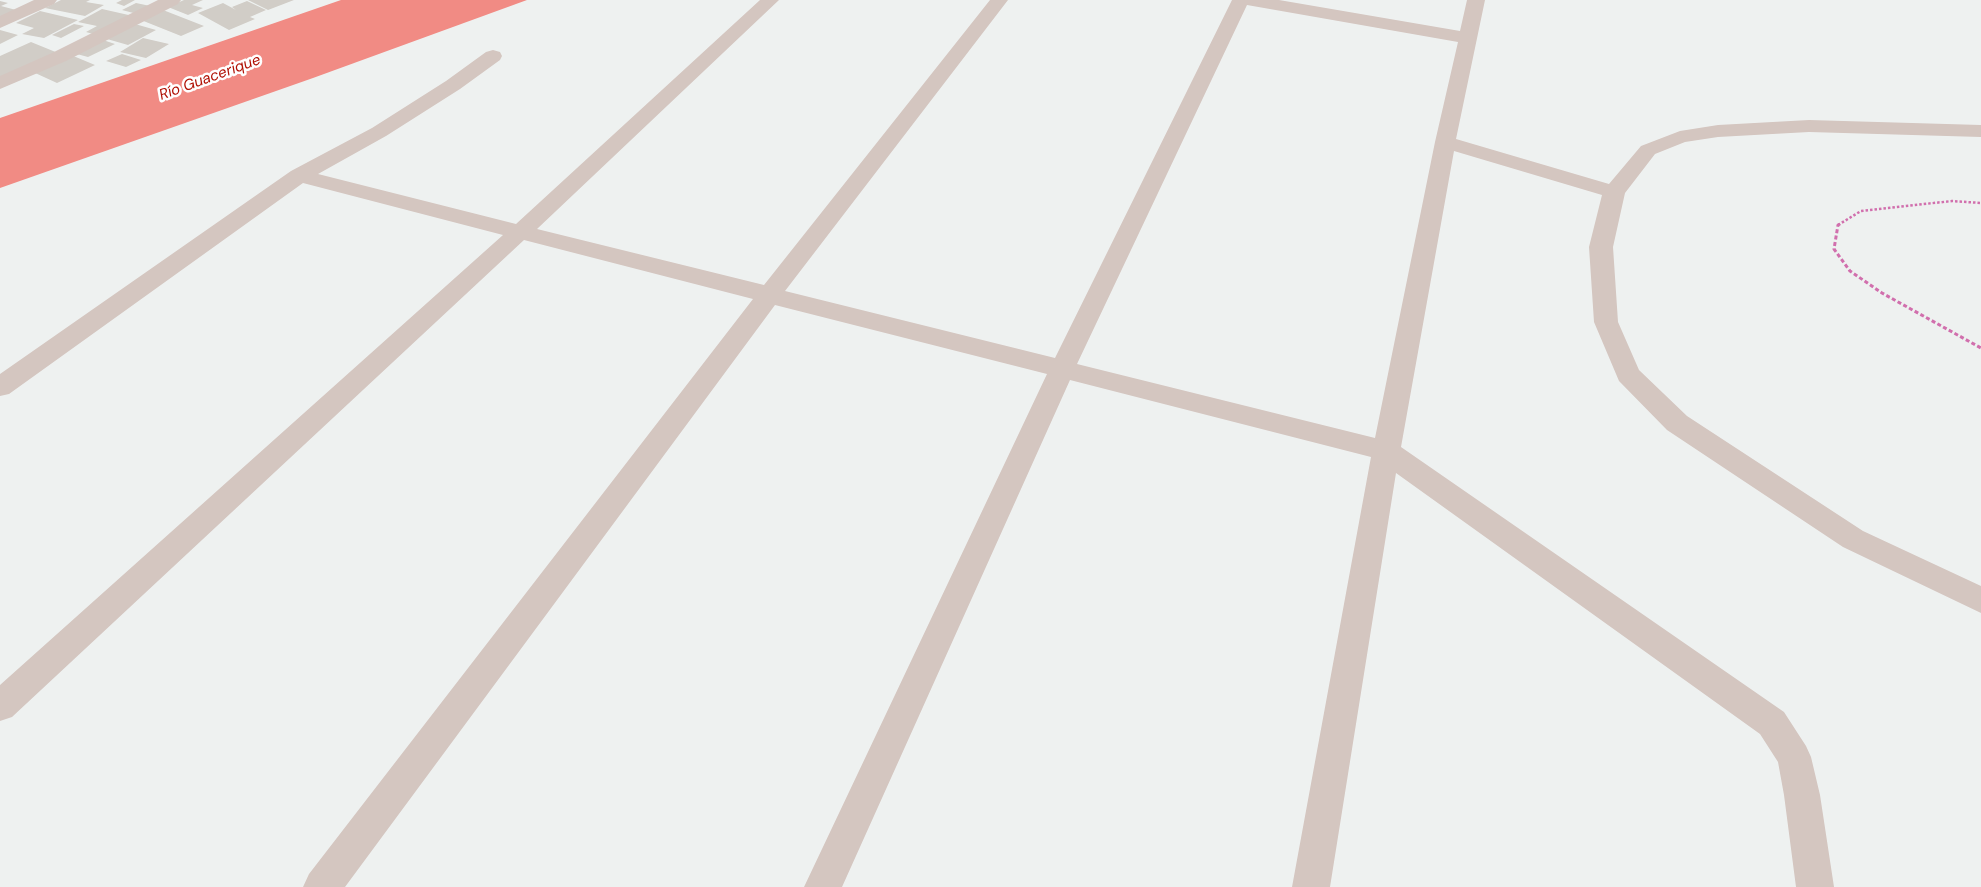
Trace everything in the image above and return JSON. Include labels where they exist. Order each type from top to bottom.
[{"type":"street","points":[[0,23],[48,0]]},
{"type":"street","points":[[0,83],[59,57],[172,0]]},
{"type":"street","points":[[0,706],[520,232],[770,0]]},
{"type":"street","points":[[322,887],[769,295],[1000,0]]},
{"type":"street","points":[[823,887],[1062,368],[1241,0]]},
{"type":"street","points":[[1249,0],[1468,38]]},
{"type":"street","points":[[1311,887],[1386,451],[1445,142],[1476,0]]},
{"type":"street","points":[[0,387],[299,176],[379,132],[453,85],[493,56]]},
{"type":"street","points":[[1981,131],[1809,126],[1718,131],[1680,137],[1648,150],[1614,192],[1601,247],[1606,322],[1628,374],[1677,423],[1845,534],[1981,600]]},
{"type":"street","points":[[1445,142],[1614,192]]},
{"type":"street","points":[[299,176],[1386,451],[1772,723],[1794,757],[1802,795],[1815,887]]},
{"type":"path","points":[[1981,203],[1952,201],[1861,211],[1838,226],[1834,249],[1850,271],[1882,293],[1981,348]]},
{"type":"water","name":"Río Guacerique","points":[[341,0],[527,0],[313,78],[0,188],[0,118]]},
{"type":"building","points":[[61,0],[90,0],[86,2],[104,5],[85,16],[45,8]]},
{"type":"building","points":[[122,0],[135,0],[124,6],[116,3]]},
{"type":"building","points":[[184,0],[203,0],[192,5],[203,8],[188,15],[168,7]]},
{"type":"building","points":[[248,0],[294,0],[268,10]]},
{"type":"building","points":[[0,1],[8,3],[1,6],[16,10],[0,17]]},
{"type":"building","points":[[247,1],[266,10],[250,17],[255,19],[229,30],[198,13],[223,3],[236,10],[232,7]]},
{"type":"building","points":[[136,3],[155,7],[141,15],[122,10]]},
{"type":"building","points":[[102,9],[133,16],[97,35],[86,32],[97,26],[78,22]]},
{"type":"building","points":[[163,10],[204,26],[181,36],[141,20]]},
{"type":"building","points":[[40,11],[78,20],[44,38],[22,34],[34,28],[16,23]]},
{"type":"building","points":[[74,24],[84,26],[61,38],[52,35]]},
{"type":"building","points":[[135,24],[156,30],[128,45],[107,39]]},
{"type":"building","points":[[0,30],[18,35],[0,44]]},
{"type":"building","points":[[143,38],[169,44],[146,58],[120,52]]},
{"type":"building","points":[[100,39],[115,44],[88,57],[73,53]]},
{"type":"building","points":[[31,42],[58,53],[0,78],[0,56]]},
{"type":"building","points":[[122,54],[141,60],[126,67],[106,61]]},
{"type":"building","points":[[71,55],[95,65],[57,83],[33,72]]}]
